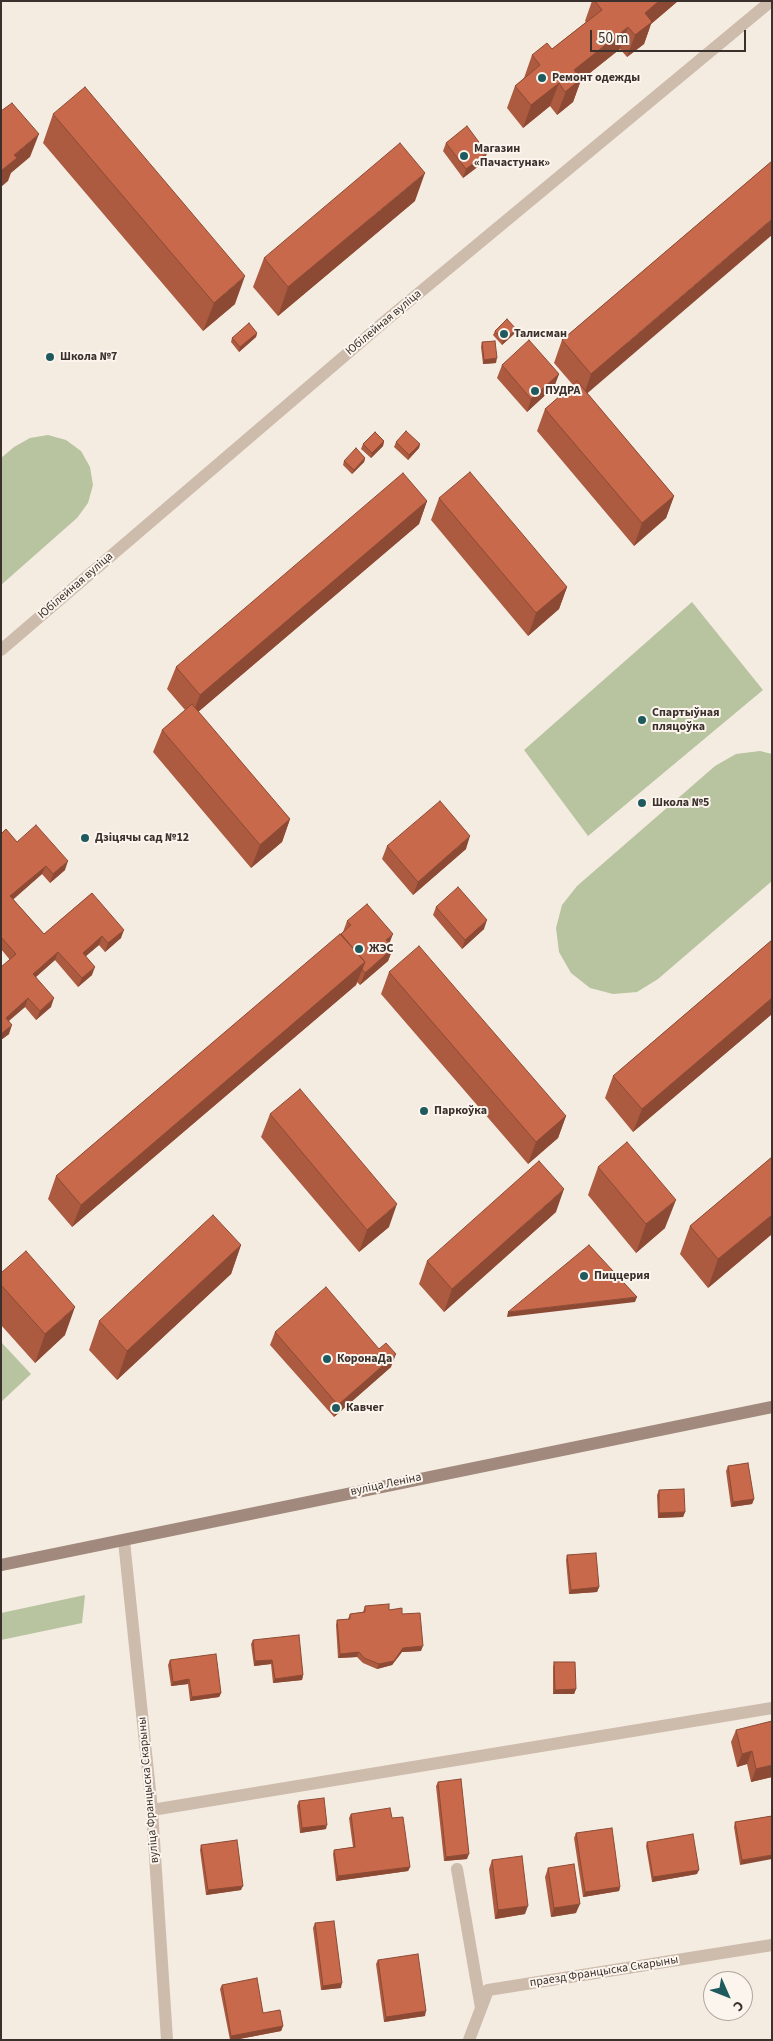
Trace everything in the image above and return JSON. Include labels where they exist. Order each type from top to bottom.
[{"type":"main road","name":"вуліца Леніна","points":[[1,1565],[772,1407]]},
{"type":"street","name":"Юбілейная вуліца","points":[[1,650],[390,317],[771,1]]},
{"type":"street","name":"вуліца Францыска Скарыны","points":[[124,1541],[152,1810],[167,2040]]},
{"type":"street","points":[[152,1810],[772,1708]]},
{"type":"street","points":[[457,1869],[481,2008]]},
{"type":"street","name":"праезд Францыска Скарыны","points":[[469,2040],[488,1990],[772,1945]]},
{"type":"green space","points":[[48,435],[66,440],[81,451],[90,467],[93,485],[88,503],[77,518],[1,585],[1,458],[14,447],[30,438]]},
{"type":"green space","name":"Спартыўная пляцоўка","points":[[692,602],[763,690],[588,836],[524,750]]},
{"type":"green space","points":[[760,751],[772,754],[772,881],[658,979],[637,992],[613,994],[590,988],[571,973],[559,952],[556,928],[562,905],[577,886],[715,766],[736,754]]},
{"type":"green space","points":[[1,1342],[31,1374],[1,1402]]},
{"type":"green space","points":[[85,1595],[82,1623],[1,1640],[1,1613]]},
{"type":"building","points":[[595,1],[659,1],[645,13],[652,22],[635,35],[628,27],[574,70],[581,79],[565,92],[559,83],[531,105],[515,86],[540,65],[532,55],[547,43],[552,49],[602,10]]},
{"type":"building","points":[[85,87],[245,276],[214,303],[53,114]]},
{"type":"building","points":[[12,103],[39,134],[14,155],[17,158],[2,170],[1,111]]},
{"type":"building","name":"Магазин «Пачастунак»","points":[[467,126],[487,153],[466,169],[446,143]]},
{"type":"building","points":[[400,143],[425,173],[288,287],[264,258]]},
{"type":"building","points":[[772,161],[772,219],[591,374],[562,340]]},
{"type":"building","name":"Талисман","points":[[507,319],[516,329],[503,341],[495,331]]},
{"type":"building","points":[[249,323],[257,333],[240,347],[232,338]]},
{"type":"building","points":[[529,340],[559,374],[531,399],[502,365]]},
{"type":"building","points":[[495,341],[497,358],[484,360],[482,342]]},
{"type":"building","points":[[577,381],[674,496],[642,523],[545,409]]},
{"type":"building","points":[[406,431],[420,444],[409,455],[396,442]]},
{"type":"building","points":[[375,432],[384,441],[372,453],[363,444]]},
{"type":"building","points":[[356,448],[365,458],[354,470],[344,461]]},
{"type":"building","points":[[470,472],[567,587],[536,613],[439,498]]},
{"type":"building","points":[[403,473],[427,501],[200,695],[176,667]]},
{"type":"building","points":[[192,704],[290,819],[260,845],[162,730]]},
{"type":"building","points":[[440,801],[470,836],[418,882],[387,846]]},
{"type":"building","points":[[36,825],[68,861],[53,874],[46,866],[10,896],[44,934],[92,893],[124,930],[108,943],[102,936],[83,953],[95,967],[82,978],[58,952],[33,974],[54,998],[40,1011],[28,998],[6,1018],[12,1025],[1,1034],[1,967],[16,954],[1,937],[1,834],[6,829],[17,842]]},
{"type":"building","points":[[458,887],[487,920],[465,940],[436,907]]},
{"type":"building","points":[[367,904],[393,934],[386,940],[393,948],[365,973],[362,969],[365,962],[341,934],[351,925],[347,921]]},
{"type":"building","points":[[340,934],[365,962],[81,1205],[56,1176]]},
{"type":"building","points":[[772,940],[772,998],[642,1109],[613,1076]]},
{"type":"building","points":[[419,946],[566,1116],[536,1142],[389,972]]},
{"type":"building","points":[[300,1089],[397,1204],[367,1230],[270,1114]]},
{"type":"building","points":[[627,1142],[676,1200],[646,1224],[598,1167]]},
{"type":"building","points":[[772,1157],[772,1215],[718,1259],[690,1226]]},
{"type":"building","points":[[539,1161],[564,1189],[452,1289],[427,1261]]},
{"type":"building","points":[[213,1215],[241,1245],[127,1351],[99,1321]]},
{"type":"building","name":"Пиццерия","points":[[589,1245],[637,1297],[508,1312]]},
{"type":"building","points":[[26,1251],[75,1307],[45,1334],[1,1285],[1,1273]]},
{"type":"building","name":"КоронаДа","points":[[326,1287],[379,1349],[386,1343],[396,1354],[338,1405],[275,1332]]},
{"type":"building","points":[[748,1463],[754,1499],[733,1502],[728,1466]]},
{"type":"building","points":[[684,1489],[685,1512],[659,1513],[659,1490]]},
{"type":"building","points":[[596,1553],[599,1587],[571,1590],[567,1555]]},
{"type":"building","points":[[389,1604],[389,1610],[402,1608],[402,1614],[420,1613],[423,1646],[403,1648],[394,1661],[379,1664],[364,1658],[359,1652],[340,1654],[337,1620],[350,1619],[350,1614],[365,1612],[365,1606]]},
{"type":"building","points":[[299,1635],[303,1675],[275,1679],[272,1660],[255,1661],[253,1640]]},
{"type":"building","points":[[216,1654],[221,1693],[192,1697],[189,1679],[173,1682],[170,1660]]},
{"type":"building","points":[[554,1662],[575,1662],[576,1689],[555,1690]]},
{"type":"building","points":[[772,1721],[772,1765],[756,1769],[752,1751],[742,1754],[736,1730]]},
{"type":"building","points":[[461,1779],[469,1854],[446,1857],[438,1782]]},
{"type":"building","points":[[324,1798],[327,1825],[302,1828],[299,1801]]},
{"type":"building","points":[[390,1808],[392,1818],[403,1817],[410,1867],[338,1876],[334,1850],[355,1847],[351,1814]]},
{"type":"building","points":[[772,1816],[772,1855],[742,1860],[735,1822]]},
{"type":"building","points":[[612,1828],[620,1887],[585,1892],[576,1833]]},
{"type":"building","points":[[693,1834],[699,1870],[653,1877],[647,1842]]},
{"type":"building","points":[[237,1840],[243,1886],[208,1890],[201,1845]]},
{"type":"building","points":[[522,1856],[528,1906],[498,1910],[492,1860]]},
{"type":"building","points":[[574,1864],[580,1904],[554,1908],[548,1868]]},
{"type":"building","points":[[334,1921],[342,1983],[323,1986],[315,1923]]},
{"type":"building","points":[[418,1954],[426,2011],[386,2017],[378,1960]]},
{"type":"building","points":[[257,1978],[263,2013],[280,2010],[283,2026],[231,2036],[222,1985]]},
{"type":"place","name":"Ремонт одежды","points":[[542,78]]},
{"type":"place","name":"Магазин «Пачастунак»","points":[[464,156]]},
{"type":"place","name":"Талисман","points":[[504,334]]},
{"type":"place","name":"Школа №7","points":[[50,357]]},
{"type":"place","name":"ПУДРА","points":[[535,391]]},
{"type":"place","name":"Спартыўная пляцоўка","points":[[642,720]]},
{"type":"place","name":"Школа №5","points":[[642,803]]},
{"type":"place","name":"Дзіцячы сад №12","points":[[85,838]]},
{"type":"place","name":"ЖЭС","points":[[359,949]]},
{"type":"place","name":"Паркоўка","points":[[424,1111]]},
{"type":"place","name":"Пиццерия","points":[[584,1276]]},
{"type":"place","name":"КоронаДа","points":[[327,1359]]},
{"type":"place","name":"Кавчег","points":[[336,1408]]}]
